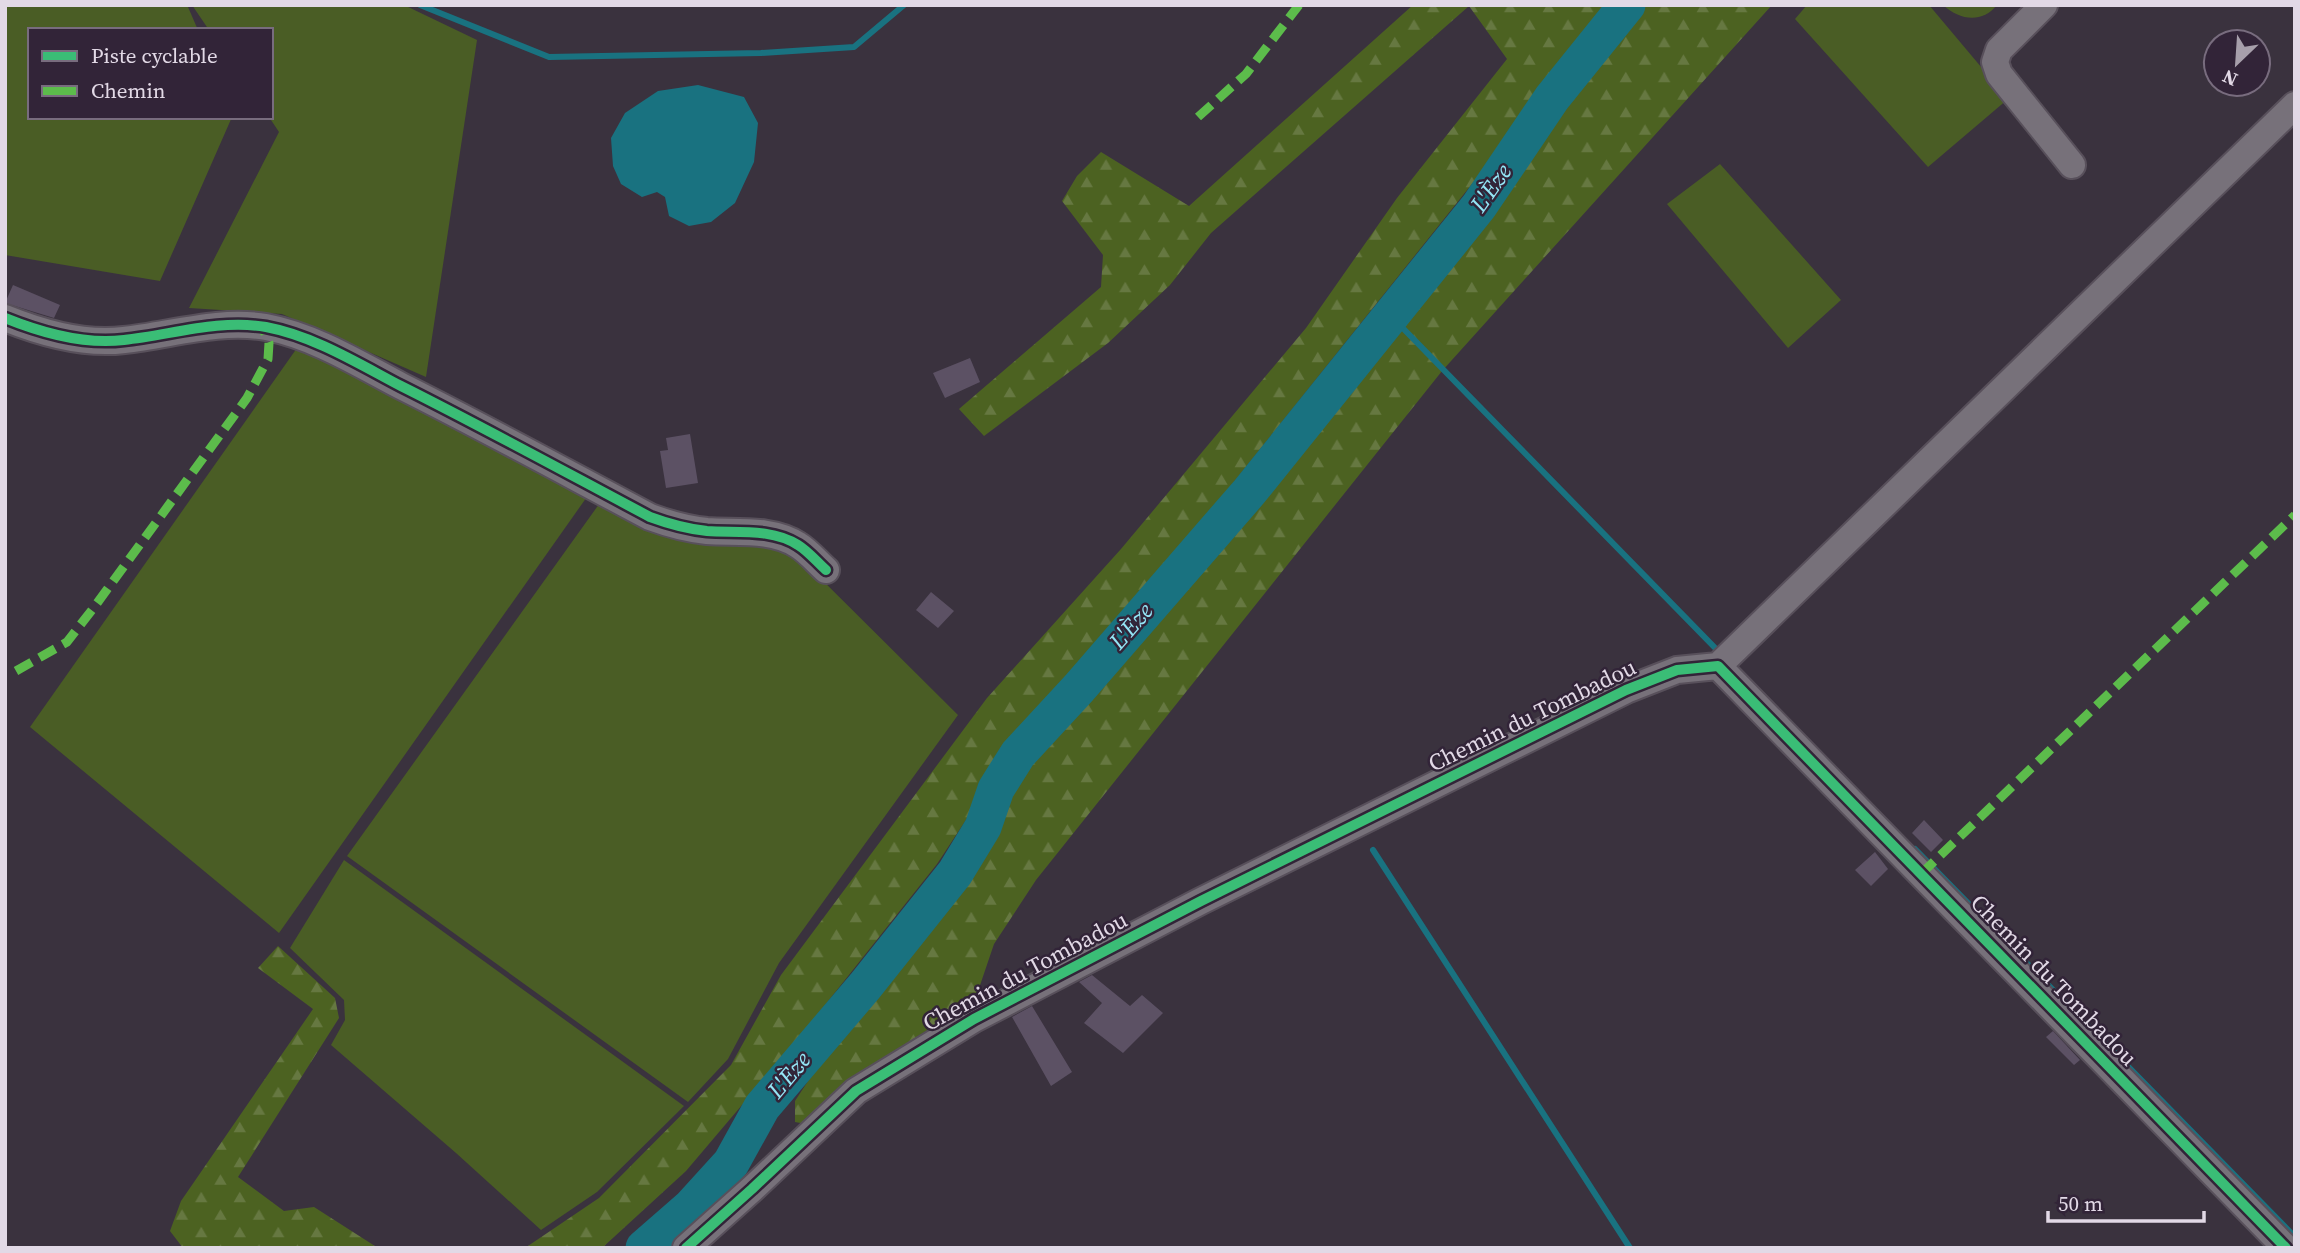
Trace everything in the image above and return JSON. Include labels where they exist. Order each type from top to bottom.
[{"type":"street","points":[[2045,5],[1999,50],[1995,62],[1999,74],[2071,165]]},
{"type":"street","points":[[1718,666],[2295,105]]},
{"type":"street","points":[[5,318],[64,337],[99,340],[122,341],[229,325],[279,330],[328,348],[650,517],[671,526],[707,531],[760,533],[783,538],[798,545],[826,570]]},
{"type":"street","name":"Chemin du Tombadou","points":[[685,1248],[856,1091],[974,1019],[1200,901],[1626,690],[1677,670],[1718,666],[2286,1248]]},
{"type":"green space","points":[[5,5],[188,7],[197,28],[28,28],[28,119],[231,119],[160,281],[5,255]]},
{"type":"green space","points":[[192,5],[404,5],[477,40],[426,377],[282,314],[189,308],[279,132],[270,119],[273,119],[273,28],[208,28]]},
{"type":"green space","points":[[1413,5],[1615,5],[1066,692],[1008,756],[937,864],[802,1034],[686,1171],[602,1248],[525,1248],[599,1198],[731,1065],[781,975],[987,698],[1121,549],[1306,328],[1397,198],[1507,59],[1469,6],[1211,233],[1170,285],[1108,343],[984,436],[959,409],[1101,287],[1103,255],[1062,201],[1077,176],[1101,152],[1189,206]]},
{"type":"green space","points":[[1644,5],[1772,5],[1442,371],[1036,880],[994,944],[975,1000],[891,1053],[848,1084],[806,1124],[795,1122],[795,1101],[827,1052],[986,848],[1007,786],[1024,754],[1147,624],[1270,483],[1491,210]]},
{"type":"green space","points":[[1807,5],[1929,5],[2008,99],[1928,167],[1795,19]]},
{"type":"green space","points":[[1943,5],[1997,5],[1984,15],[1970,18],[1956,14]]},
{"type":"green space","points":[[1720,164],[1841,300],[1788,348],[1667,204]]},
{"type":"green space","points":[[297,348],[589,494],[279,933],[30,727]]},
{"type":"green space","points":[[602,500],[729,543],[792,550],[958,715],[779,963],[728,1059],[688,1102],[347,856]]},
{"type":"green space","points":[[344,860],[684,1106],[597,1192],[541,1230],[331,1045],[345,1020],[344,1000],[290,948]]},
{"type":"green space","points":[[278,946],[335,998],[339,1018],[238,1177],[284,1211],[314,1207],[378,1248],[183,1248],[170,1231],[181,1201],[313,1009],[258,968]]},
{"type":"water","points":[[698,85],[744,97],[758,123],[754,162],[735,203],[711,222],[689,226],[669,216],[665,197],[657,192],[642,197],[621,184],[613,166],[611,138],[625,113],[658,91]]},
{"type":"building","points":[[13,285],[60,305],[54,318],[5,303]]},
{"type":"building","points":[[970,358],[980,382],[945,398],[933,373]]},
{"type":"building","points":[[690,434],[698,483],[666,488],[660,451],[668,450],[666,438]]},
{"type":"building","points":[[931,592],[954,611],[938,628],[916,610]]},
{"type":"building","points":[[1924,820],[1943,840],[1931,852],[1912,833]]},
{"type":"building","points":[[1875,852],[1888,869],[1871,886],[1855,870]]},
{"type":"building","points":[[1092,975],[1130,1006],[1142,995],[1163,1013],[1123,1053],[1084,1023],[1102,1003],[1079,982]]},
{"type":"building","points":[[1032,1006],[1072,1072],[1051,1086],[1012,1017]]},
{"type":"building","points":[[2053,1031],[2080,1060],[2074,1065],[2046,1037]]},
{"type":"waterway","points":[[420,5],[549,57],[761,53],[854,47],[904,5]]},
{"type":"waterway","name":"L'Èze","points":[[644,1248],[691,1207],[731,1163],[762,1107],[865,986],[955,873],[983,827],[996,789],[1018,754],[1079,688],[1249,492],[1479,206],[1552,98],[1627,5]]},
{"type":"waterway","points":[[1391,316],[1722,655]]},
{"type":"waterway","points":[[1915,849],[2295,1237]]},
{"type":"waterway","points":[[1373,850],[1630,1248]]},
{"type":"marked path","points":[[1198,117],[1246,74],[1299,5]]},
{"type":"marked path","points":[[16,671],[67,642],[247,398],[268,359],[269,343],[262,327]]},
{"type":"marked path","points":[[1921,874],[2295,515]]},
{"type":"cycle path","points":[[5,318],[48,333],[94,341],[124,340],[230,325],[284,331],[352,360],[650,517],[700,530],[754,532],[777,536],[802,547],[826,570]]},
{"type":"cycle path","points":[[686,1248],[856,1091],[974,1019],[1201,901],[1626,690],[1677,670],[1718,666],[2286,1248]]}]
